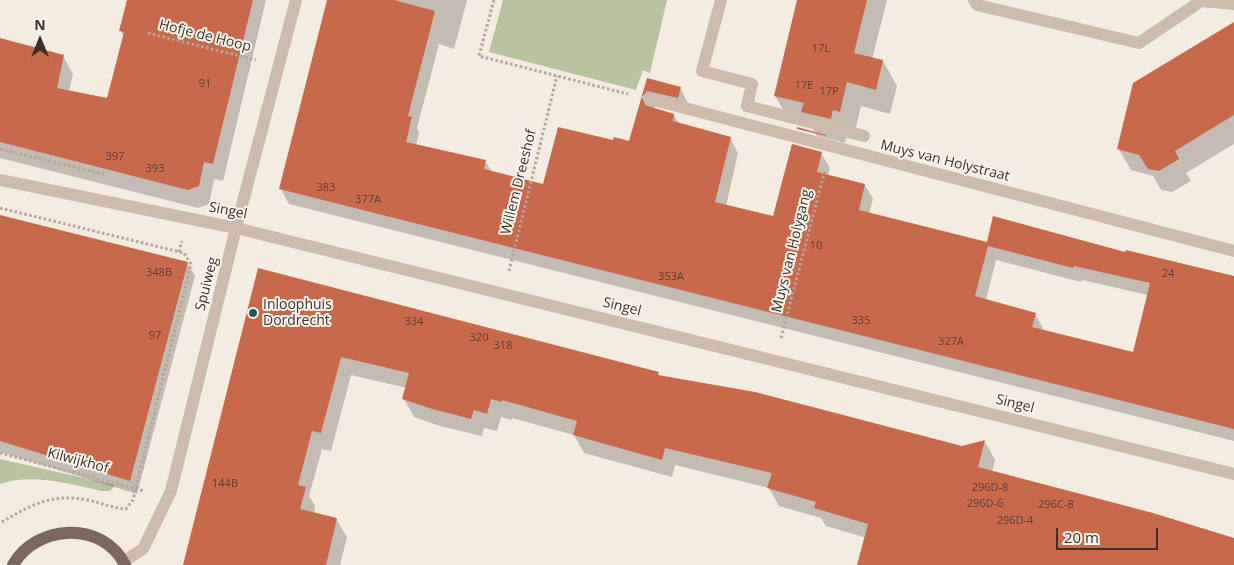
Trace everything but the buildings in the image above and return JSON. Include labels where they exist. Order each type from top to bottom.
[{"type":"main road","points":[[13,565],[26,548],[38,540],[64,532],[78,533],[104,542],[124,563]]},
{"type":"street","name":"Spuiweg","points":[[124,563],[143,549],[171,491],[236,228],[296,0]]},
{"type":"street","points":[[720,0],[702,71],[752,84],[747,106],[864,136]]},
{"type":"street","points":[[974,0],[977,4],[1139,43],[1201,1],[1234,4]]},
{"type":"street","name":"Muys van Holystraat","points":[[650,99],[1234,251]]},
{"type":"street","name":"Singel","points":[[0,180],[236,228],[1234,474]]},
{"type":"path","points":[[494,0],[479,56],[650,99]]},
{"type":"path","name":"Hofje de Hoop","points":[[148,33],[256,60]]},
{"type":"path","name":"Willem Dreeshof","points":[[504,293],[557,76]]},
{"type":"path","name":"Muys van Holygang","points":[[776,360],[830,147]]},
{"type":"path","points":[[0,208],[184,253],[192,264],[133,500],[126,509],[88,500],[53,498],[26,507],[0,523]]},
{"type":"path","name":"Kilwijkhof","points":[[0,453],[149,492]]},
{"type":"green space","points":[[503,0],[667,0],[650,73],[643,70],[636,90],[489,52]]},
{"type":"green space","points":[[0,459],[115,485],[110,491],[102,491],[64,483],[26,479],[0,484]]},
{"type":"place","name":"Inloophuis Dordrecht","points":[[253,313]]}]
